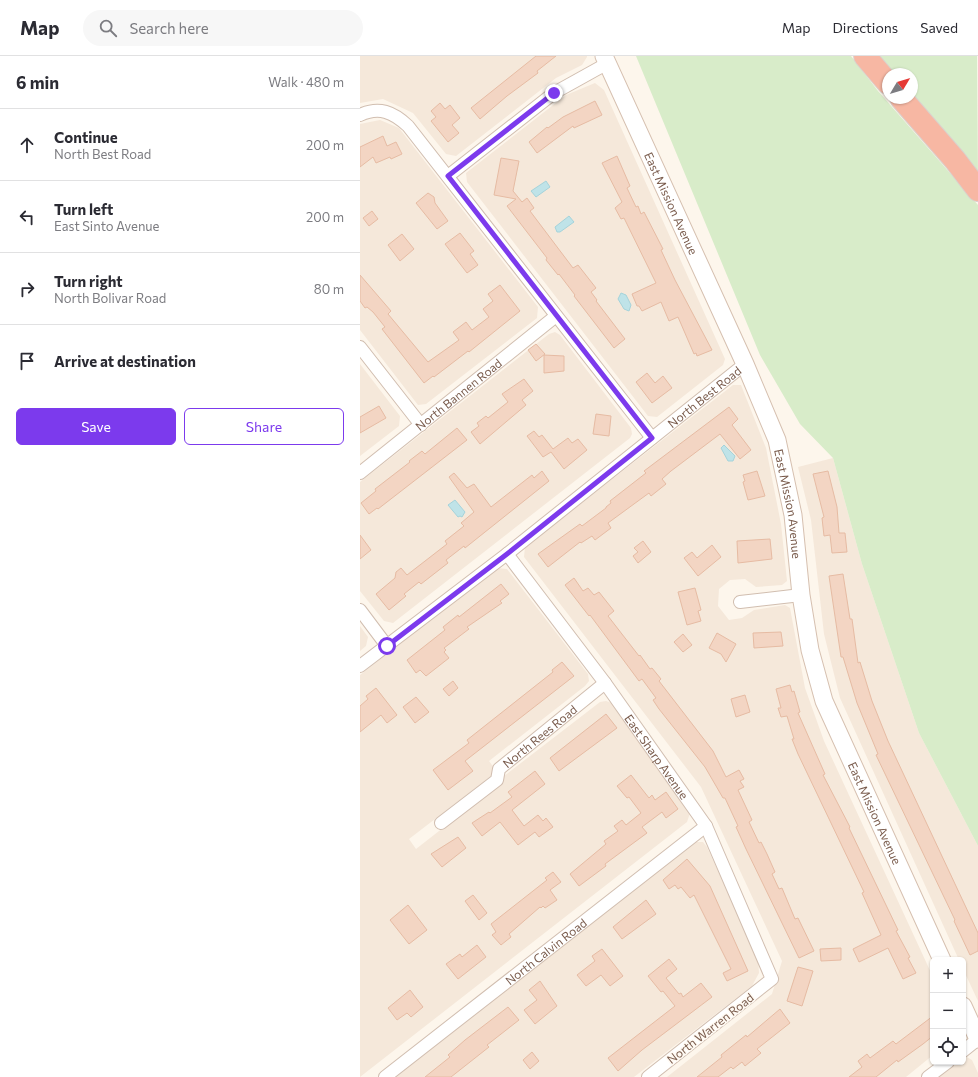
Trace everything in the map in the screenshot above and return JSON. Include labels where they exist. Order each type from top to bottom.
[{"type":"highway","points":[[865,56],[882,76]]},
{"type":"highway","points":[[906,104],[955,160],[978,190]]},
{"type":"street","points":[[448,176],[554,93],[606,60]]},
{"type":"street","name":"East Mission Avenue","points":[[606,60],[745,364],[777,440],[793,515],[801,595],[810,650],[824,702],[941,957]]},
{"type":"street","points":[[360,115],[368,111],[380,110],[397,116],[402,121],[448,176],[652,438]]},
{"type":"street","name":"North Bannen Road","points":[[360,473],[556,316]]},
{"type":"street","points":[[360,347],[421,425]]},
{"type":"street","name":"North Best Road","points":[[360,666],[507,554],[745,364]]},
{"type":"street","name":"East Sharp Avenue","points":[[507,554],[605,683],[706,826],[772,979]]},
{"type":"street","points":[[740,602],[801,595]]},
{"type":"street","points":[[360,610],[387,646]]},
{"type":"street","name":"North Rees Road","points":[[442,823],[497,780],[499,769],[605,683]]},
{"type":"street","name":"North Calvin Road","points":[[385,1077],[706,826]]},
{"type":"street","name":"North Warren Road","points":[[648,1077],[772,979]]},
{"type":"street","points":[[966,1013],[978,1039],[966,1049]]},
{"type":"street","points":[[928,1077],[944,1065]]},
{"type":"shaded area","points":[[360,56],[587,57],[582,65],[556,78],[456,156],[446,154],[413,113],[383,99],[360,103]]},
{"type":"shaded area","points":[[595,83],[604,90],[725,359],[723,365],[657,417],[648,416],[467,182],[466,173],[566,95]]},
{"type":"shaded area","points":[[380,120],[399,128],[538,307],[537,318],[426,404],[418,405],[360,330],[360,124]]},
{"type":"shaded area","points":[[555,332],[560,335],[631,428],[632,434],[630,438],[393,623],[384,621],[360,591],[360,482],[549,334]]},
{"type":"shaded area","points":[[360,364],[400,416],[399,426],[360,456]]},
{"type":"shaded area","points":[[733,385],[741,385],[766,448],[781,524],[787,581],[782,585],[756,587],[745,579],[730,580],[719,589],[718,606],[729,620],[742,618],[754,610],[785,605],[790,608],[805,688],[824,741],[930,971],[930,1057],[906,1077],[667,1077],[772,994],[782,961],[701,787],[524,557],[525,547]]},
{"type":"shaded area","points":[[833,458],[862,564],[919,733],[978,846],[978,1001],[966,975],[966,957],[958,957],[840,698],[824,634],[811,520],[798,467]]},
{"type":"shaded area","points":[[497,568],[507,569],[588,674],[589,681],[585,686],[489,761],[495,769],[495,773],[409,839],[416,849],[503,781],[504,776],[600,702],[606,701],[612,703],[674,785],[690,813],[687,822],[360,1077],[360,675]]},
{"type":"shaded area","points":[[360,626],[368,637],[366,646],[360,651]]},
{"type":"shaded area","points":[[696,842],[703,842],[707,847],[758,958],[759,973],[752,986],[634,1077],[394,1077]]},
{"type":"shaded area","points":[[966,1057],[972,1060],[978,1073],[978,1077],[937,1077],[951,1065],[966,1065]]},
{"type":"green space","points":[[636,56],[851,56],[882,96],[882,104],[889,104],[978,205],[978,846],[919,733],[862,564],[833,458],[800,424],[760,355]]},
{"type":"green space","points":[[874,56],[977,56],[978,180],[917,104],[918,68],[884,68]]},
{"type":"water","points":[[546,181],[550,187],[536,197],[531,191]]},
{"type":"water","points":[[569,216],[574,222],[560,232],[557,232],[555,227]]},
{"type":"water","points":[[621,293],[626,295],[631,305],[629,311],[624,309],[618,299]]},
{"type":"water","points":[[724,445],[735,456],[733,461],[728,461],[721,448]]},
{"type":"water","points":[[455,500],[465,512],[462,517],[458,517],[448,505]]},
{"type":"building","points":[[536,56],[556,56],[537,71],[538,73],[507,96],[480,119],[471,108]]},
{"type":"building","points":[[595,101],[602,115],[574,128],[573,126],[537,153],[529,142],[547,127],[548,128],[563,117]]},
{"type":"building","points":[[440,103],[445,109],[450,105],[460,118],[452,125],[459,133],[448,142],[431,121],[436,117],[431,111]]},
{"type":"building","points":[[383,136],[387,146],[396,142],[402,154],[376,163],[373,157],[360,167],[360,147]]},
{"type":"building","points":[[617,156],[630,186],[627,188],[636,207],[638,206],[641,214],[644,212],[663,249],[661,250],[675,280],[712,350],[697,356],[696,353],[694,354],[678,317],[669,321],[661,302],[642,311],[639,306],[637,306],[632,294],[656,283],[624,218],[621,219],[615,208],[622,202],[602,163]]},
{"type":"building","points":[[501,158],[519,161],[513,191],[522,202],[527,198],[534,208],[530,211],[573,268],[578,265],[596,288],[591,292],[597,300],[596,301],[625,339],[614,348],[559,274],[558,275],[546,260],[547,258],[507,206],[516,199],[494,195]]},
{"type":"building","points":[[428,193],[434,197],[435,203],[448,221],[437,229],[416,203]]},
{"type":"building","points":[[372,211],[378,219],[369,226],[363,218]]},
{"type":"building","points":[[460,233],[474,251],[470,254],[478,265],[467,273],[445,244]]},
{"type":"building","points":[[402,234],[414,249],[400,261],[388,245]]},
{"type":"building","points":[[360,275],[391,311],[388,314],[428,362],[459,340],[453,332],[466,322],[472,330],[489,317],[483,309],[493,301],[488,294],[500,285],[520,311],[469,352],[468,351],[424,383],[382,329],[385,327],[373,312],[367,307],[365,308],[360,301]]},
{"type":"building","points":[[536,344],[545,354],[536,361],[528,350]]},
{"type":"building","points":[[544,355],[564,356],[564,371],[544,373]]},
{"type":"building","points":[[647,373],[655,383],[663,376],[672,388],[652,403],[636,382]]},
{"type":"building","points":[[524,379],[533,391],[522,400],[526,405],[480,444],[471,432],[479,426],[477,423],[486,416],[488,418],[508,402],[502,394]]},
{"type":"building","points":[[379,406],[386,418],[360,433],[360,417]]},
{"type":"building","points":[[729,407],[738,419],[732,425],[751,450],[740,459],[720,434],[662,479],[666,484],[651,496],[649,493],[608,523],[611,528],[595,540],[592,536],[581,543],[580,542],[548,567],[538,554],[580,524],[582,526],[606,508],[611,503],[610,501],[646,473],[644,471]]},
{"type":"building","points":[[596,414],[611,416],[609,436],[593,434]]},
{"type":"building","points":[[457,428],[467,440],[378,509],[377,508],[369,514],[361,503],[376,491],[375,489],[422,451],[425,454]]},
{"type":"building","points":[[534,431],[539,437],[542,435],[553,449],[568,438],[572,443],[578,439],[587,450],[564,469],[551,452],[543,457],[527,436]]},
{"type":"building","points":[[542,471],[549,481],[465,548],[464,546],[446,560],[448,563],[421,584],[419,582],[404,594],[406,596],[389,610],[376,594],[395,578],[396,572],[401,568],[407,575],[447,544],[445,541],[464,526],[461,523],[474,512],[449,477],[454,473],[467,488],[474,484],[491,507],[532,475],[534,478]]},
{"type":"building","points":[[757,471],[765,496],[748,500],[743,482],[745,481],[743,475]]},
{"type":"building","points":[[828,471],[837,507],[839,533],[845,533],[847,552],[832,553],[830,535],[824,536],[822,518],[824,517],[813,474]]},
{"type":"building","points":[[360,535],[371,550],[360,559]]},
{"type":"building","points":[[770,539],[772,559],[738,563],[737,541]]},
{"type":"building","points":[[643,541],[651,552],[638,563],[633,556],[638,552],[634,548]]},
{"type":"building","points":[[712,545],[721,557],[698,576],[684,558],[692,552],[697,558]]},
{"type":"building","points":[[843,574],[850,619],[852,619],[858,663],[860,662],[872,701],[888,741],[978,933],[978,951],[970,955],[954,921],[955,920],[876,755],[878,754],[857,703],[843,657],[841,657],[829,576]]},
{"type":"building","points":[[574,578],[583,591],[588,588],[594,595],[599,592],[614,611],[608,616],[639,656],[640,655],[650,669],[652,668],[661,679],[659,681],[713,751],[726,777],[739,770],[744,779],[740,781],[744,787],[738,790],[752,820],[749,822],[759,843],[761,842],[767,854],[775,872],[772,874],[779,889],[782,888],[795,919],[798,918],[814,951],[799,958],[746,849],[736,827],[738,826],[725,798],[723,798],[705,767],[659,709],[653,700],[656,698],[642,679],[639,681],[590,615],[589,616],[565,585]]},
{"type":"building","points":[[501,584],[509,594],[500,601],[502,603],[467,627],[469,629],[444,648],[446,650],[444,652],[449,658],[426,676],[420,670],[416,673],[407,660],[445,630],[443,627],[458,615],[459,617]]},
{"type":"building","points":[[695,588],[701,610],[698,611],[701,621],[687,625],[678,592]]},
{"type":"building","points":[[781,632],[783,646],[754,648],[753,633]]},
{"type":"building","points":[[717,633],[736,644],[726,662],[721,654],[709,648]]},
{"type":"building","points":[[683,634],[692,645],[683,652],[674,642]]},
{"type":"building","points":[[562,662],[574,676],[465,761],[473,771],[448,790],[433,770],[469,743],[467,740],[553,672],[552,670]]},
{"type":"building","points":[[453,681],[458,688],[449,696],[443,689]]},
{"type":"building","points":[[790,685],[792,692],[794,691],[800,712],[798,713],[825,774],[823,775],[850,827],[849,828],[898,930],[896,931],[910,957],[908,958],[916,973],[903,979],[888,948],[859,962],[853,949],[881,935],[862,893],[864,892],[798,754],[792,739],[794,739],[787,716],[781,717],[778,708],[781,708],[776,689]]},
{"type":"building","points":[[376,688],[397,715],[387,723],[381,715],[360,732],[360,706],[368,699],[366,696]]},
{"type":"building","points":[[745,695],[750,712],[736,717],[731,699]]},
{"type":"building","points":[[416,697],[429,712],[415,723],[403,707]]},
{"type":"building","points":[[606,714],[617,728],[559,771],[550,758]]},
{"type":"building","points":[[535,771],[545,784],[512,810],[524,826],[538,815],[543,821],[546,818],[553,827],[539,837],[535,832],[518,845],[500,822],[482,836],[472,823],[489,812],[490,813],[512,797],[508,792]]},
{"type":"building","points":[[631,775],[649,798],[652,795],[655,800],[666,792],[678,809],[666,818],[662,812],[642,827],[647,833],[605,864],[606,866],[579,886],[570,874],[606,844],[604,841],[618,831],[614,826],[622,820],[626,825],[641,813],[629,797],[627,798],[617,786]]},
{"type":"building","points":[[458,837],[466,848],[442,867],[431,854]]},
{"type":"building","points":[[687,859],[710,886],[748,971],[727,981],[723,973],[731,969],[694,895],[690,898],[681,887],[678,889],[675,885],[669,889],[663,880]]},
{"type":"building","points":[[553,872],[561,882],[550,890],[557,900],[545,908],[543,906],[541,908],[540,907],[509,934],[511,937],[501,945],[492,935],[496,932],[491,924],[547,880],[545,878]]},
{"type":"building","points":[[473,895],[487,913],[479,920],[465,901]]},
{"type":"building","points":[[646,900],[656,914],[622,939],[613,927]]},
{"type":"building","points":[[408,905],[427,930],[409,944],[390,920]]},
{"type":"building","points":[[477,945],[486,957],[458,979],[446,964],[460,954],[462,957]]},
{"type":"building","points":[[841,948],[841,960],[821,961],[820,949]]},
{"type":"building","points":[[602,949],[623,976],[610,986],[601,975],[586,986],[577,975],[595,961],[592,956]]},
{"type":"building","points":[[669,959],[677,969],[666,978],[679,994],[681,993],[683,997],[701,983],[712,997],[642,1050],[618,1071],[608,1058],[675,1006],[648,976]]},
{"type":"building","points":[[798,967],[813,971],[802,1006],[787,1001]]},
{"type":"building","points":[[540,981],[557,1006],[535,1024],[524,1010],[537,1000],[529,990]]},
{"type":"building","points":[[410,990],[423,1007],[411,1017],[407,1013],[397,1020],[388,1008]]},
{"type":"building","points":[[508,1007],[519,1020],[487,1045],[489,1047],[451,1077],[425,1077],[450,1057],[448,1055],[465,1040]]},
{"type":"building","points":[[780,1009],[790,1023],[757,1049],[761,1053],[745,1066],[742,1062],[733,1069],[731,1067],[718,1077],[697,1077],[722,1057],[721,1055],[746,1035],[747,1037]]},
{"type":"building","points":[[930,1018],[930,1038],[923,1044],[898,1062],[897,1060],[876,1077],[849,1077],[862,1067],[858,1061],[867,1054],[870,1058],[893,1041],[896,1044]]},
{"type":"building","points":[[532,1052],[539,1061],[530,1069],[523,1060]]},
{"type":"route","points":[[387,646],[507,554],[652,438],[448,176],[554,93]]}]
